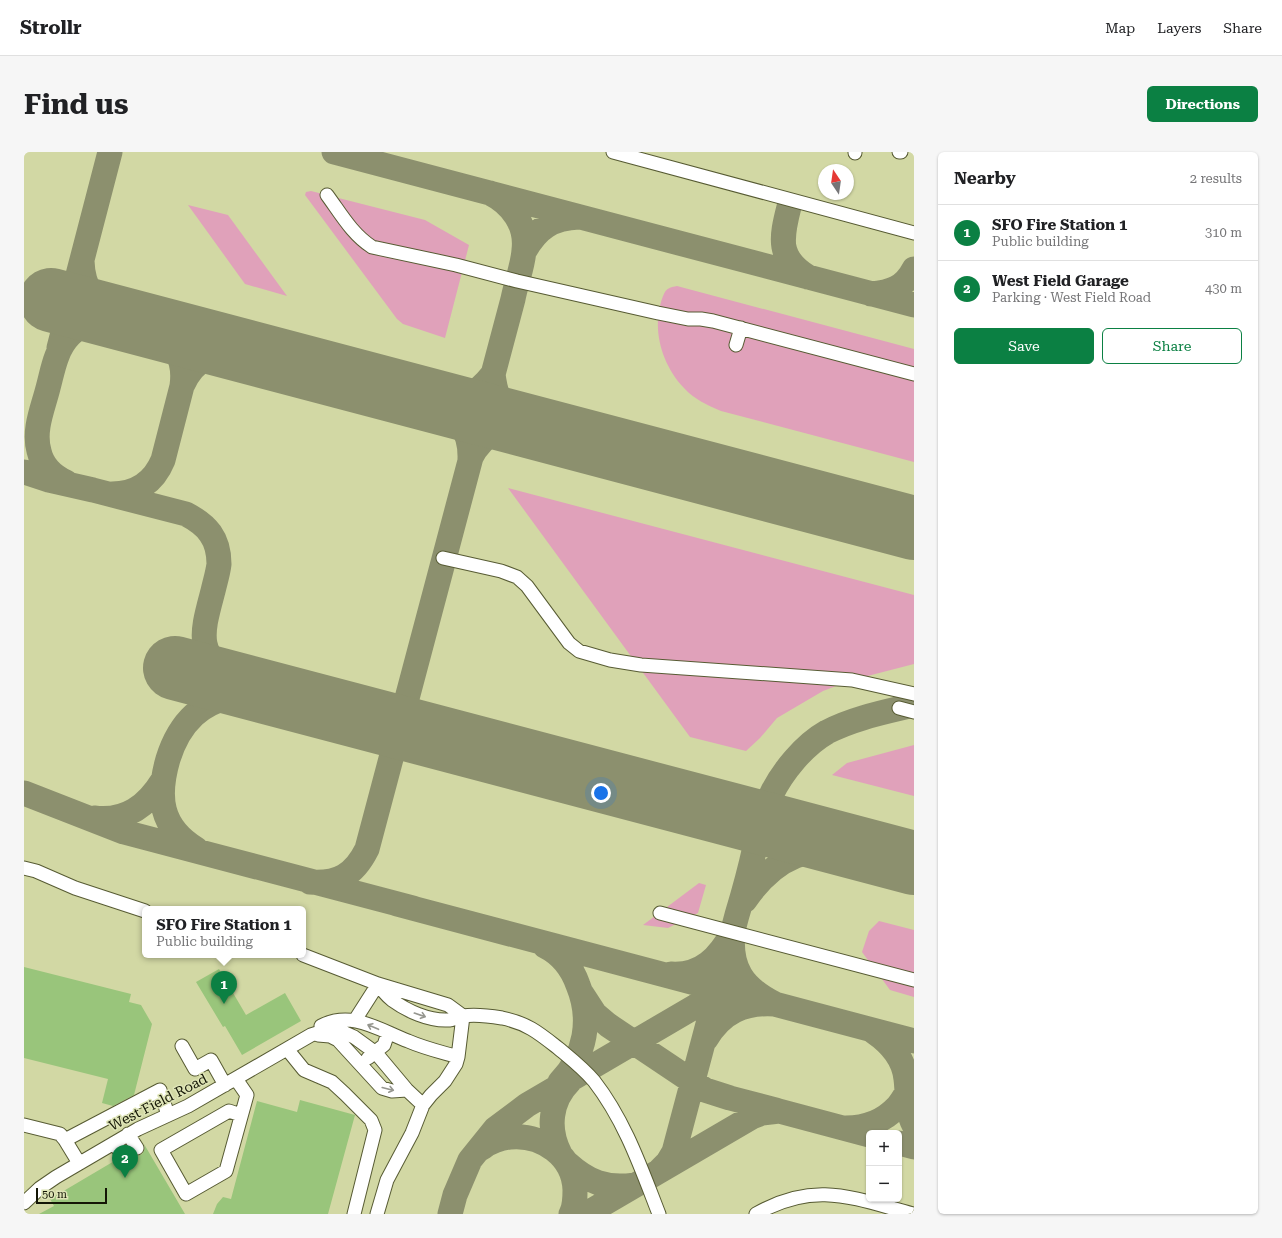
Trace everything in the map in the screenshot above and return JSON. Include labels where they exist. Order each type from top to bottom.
[{"type":"street","points":[[613,152],[914,233]]},
{"type":"street","points":[[327,195],[356,234],[372,247],[456,265],[517,281],[658,313],[688,319],[713,321],[914,374]]},
{"type":"street","points":[[736,345],[740,328]]},
{"type":"street","points":[[443,558],[501,571],[516,577],[527,586],[569,643],[579,651],[585,653],[610,660],[641,665],[852,680],[914,694]]},
{"type":"street","points":[[899,708],[914,712]]},
{"type":"street","points":[[24,868],[36,871],[75,888],[142,910]]},
{"type":"street","points":[[660,912],[914,980]]},
{"type":"street","points":[[306,956],[378,984],[448,1005],[463,1016],[503,1018],[537,1030],[585,1071],[614,1109],[630,1140],[659,1214]]},
{"type":"street","points":[[355,1020],[378,984]]},
{"type":"street","points":[[377,1214],[387,1180],[412,1133],[423,1105],[451,1072],[458,1057],[463,1016]]},
{"type":"street","points":[[311,1035],[318,1027],[330,1021],[343,1019],[355,1020],[409,1042],[458,1057]]},
{"type":"street","points":[[311,1035],[325,1029],[336,1029],[354,1037],[376,1053],[407,1090],[423,1105]]},
{"type":"street","points":[[360,1063],[376,1053],[384,1045],[388,1033]]},
{"type":"street","points":[[311,1035],[326,1035],[338,1040],[382,1088],[392,1091],[407,1090]]},
{"type":"street","name":"West Field Road","points":[[24,1203],[40,1188],[128,1134],[188,1106],[311,1035]]},
{"type":"street","points":[[182,1046],[195,1069],[211,1060],[231,1082],[247,1095],[226,1171],[186,1194],[161,1150],[230,1111],[241,1115]]},
{"type":"street","points":[[287,1049],[304,1070],[332,1082],[371,1120],[375,1130],[354,1214]]},
{"type":"street","points":[[65,1140],[160,1090],[168,1115]]},
{"type":"street","points":[[24,1124],[60,1134],[79,1163]]},
{"type":"street","points":[[128,1134],[137,1148]]},
{"type":"street","points":[[114,1143],[123,1156]]},
{"type":"street","points":[[24,1189],[40,1188]]},
{"type":"street","points":[[756,1214],[785,1201],[805,1196],[824,1194],[845,1196],[913,1214]]},
{"type":"shaded area","points":[[24,152],[914,152],[914,1214],[24,1214]]},
{"type":"shaded area","points":[[311,191],[425,220],[469,245],[445,338],[403,324],[397,319],[305,195],[306,192]]},
{"type":"shaded area","points":[[188,205],[228,215],[287,296],[245,284]]},
{"type":"shaded area","points":[[677,286],[914,349],[914,462],[721,411],[696,399],[684,388],[670,370],[661,348],[659,337],[658,325],[662,298],[668,289]]},
{"type":"shaded area","points":[[508,488],[914,595],[914,664],[852,680],[823,691],[777,718],[760,738],[746,751],[690,737]]},
{"type":"shaded area","points":[[914,745],[914,796],[832,775],[847,763]]},
{"type":"shaded area","points":[[699,883],[706,885],[698,913],[668,928],[643,925]]},
{"type":"shaded area","points":[[879,921],[914,930],[914,997],[890,990],[862,952],[869,931]]},
{"type":"building","points":[[24,967],[131,994],[129,1002],[141,1005],[152,1024],[134,1095],[113,1106],[102,1103],[108,1079],[24,1058]]},
{"type":"building","points":[[219,969],[246,1015],[285,993],[301,1021],[242,1055],[196,982]]},
{"type":"building","points":[[300,1100],[355,1115],[328,1214],[213,1214],[217,1204],[223,1197],[231,1199],[257,1101],[297,1112]]},
{"type":"building","points":[[144,1144],[185,1214],[39,1214],[54,1206],[50,1199],[116,1160],[120,1163],[127,1163],[130,1159],[130,1152],[137,1156],[142,1154],[145,1148]]},
{"type":"taxiway","points":[[59,348],[110,152]]},
{"type":"taxiway","points":[[334,152],[914,305]]},
{"type":"taxiway","points":[[310,882],[329,881],[344,876],[357,865],[367,849],[513,299],[523,256],[523,232],[511,209],[490,193]]},
{"type":"taxiway","points":[[789,207],[783,238],[786,255],[798,270],[808,277]]},
{"type":"taxiway","points":[[524,252],[534,237],[546,226],[553,222],[579,217]]},
{"type":"taxiway","points":[[82,261],[85,280],[92,295],[103,307],[118,318]]},
{"type":"taxiway","points":[[871,294],[885,292],[896,288],[906,281],[914,269]]},
{"type":"taxiway","points":[[66,482],[57,477],[45,465],[40,456],[37,443],[39,419],[54,364],[62,345],[68,337],[80,327],[92,322],[118,318]]},
{"type":"taxiway","points":[[112,494],[129,492],[137,489],[155,475],[163,460],[182,386],[182,367],[177,352],[167,339],[152,327]]},
{"type":"taxiway","points":[[182,386],[193,368],[208,357],[216,354],[246,352]]},
{"type":"taxiway","points":[[493,374],[495,386],[501,403],[512,415],[538,429],[516,428],[498,431],[483,441],[476,448],[470,459],[468,439],[461,424],[449,412],[432,401],[459,399],[467,396],[480,388],[493,374]]},
{"type":"taxiway","points":[[24,472],[49,480],[186,514],[206,528],[217,547],[219,564],[206,620],[204,632],[205,643],[208,653],[214,663],[223,673],[237,684]]},
{"type":"taxiway","points":[[196,849],[175,831],[168,821],[164,810],[163,786],[172,747],[181,730],[189,720],[202,709],[229,697],[268,692]]},
{"type":"taxiway","points":[[660,1170],[668,1162],[674,1152],[762,821],[768,801],[776,786],[787,768],[818,737],[837,727],[859,719],[914,705]]},
{"type":"taxiway","points":[[94,818],[105,819],[126,815],[143,805],[163,780]]},
{"type":"taxiway","points":[[24,793],[124,832],[413,908]]},
{"type":"taxiway","points":[[745,900],[757,884],[769,872],[795,856],[825,849],[862,849]]},
{"type":"taxiway","points":[[476,925],[397,904],[914,1041]]},
{"type":"taxiway","points":[[671,974],[682,974],[701,968],[715,957],[728,941],[733,932],[733,956],[740,976],[754,991],[775,1004],[753,1005],[735,1011],[719,1022],[706,1039]]},
{"type":"taxiway","points":[[545,946],[561,957],[573,973],[585,1011],[584,1036],[581,1048],[576,1060],[560,1082]]},
{"type":"taxiway","points":[[450,1214],[455,1195],[470,1160],[495,1129],[527,1105],[696,1006],[708,996],[717,983]]},
{"type":"taxiway","points":[[582,994],[595,1014],[608,1025],[705,1090],[776,1110]]},
{"type":"taxiway","points":[[874,1032],[891,1046],[899,1058],[905,1072],[908,1108],[914,1125]]},
{"type":"taxiway","points":[[560,1154],[553,1135],[553,1116],[558,1097],[570,1081]]},
{"type":"taxiway","points":[[846,1128],[860,1127],[880,1120],[899,1105],[911,1086]]},
{"type":"taxiway","points":[[586,1214],[752,1117],[762,1113],[779,1111],[866,1134]]},
{"type":"taxiway","points":[[482,1148],[503,1138],[522,1137],[534,1139],[544,1143],[554,1150],[562,1157],[569,1167],[573,1178],[575,1199],[571,1214]]},
{"type":"taxiway","points":[[902,1144],[914,1147]]},
{"type":"taxiway","points":[[567,1163],[582,1175],[598,1183],[615,1186],[634,1185]]},
{"type":"runway","points":[[51,300],[914,528]]},
{"type":"runway","points":[[175,668],[914,863]]},
{"type":"place","name":"SFO Fire Station 1","points":[[224,1004]]},
{"type":"place","name":"West Field Garage","points":[[125,1178]]}]
